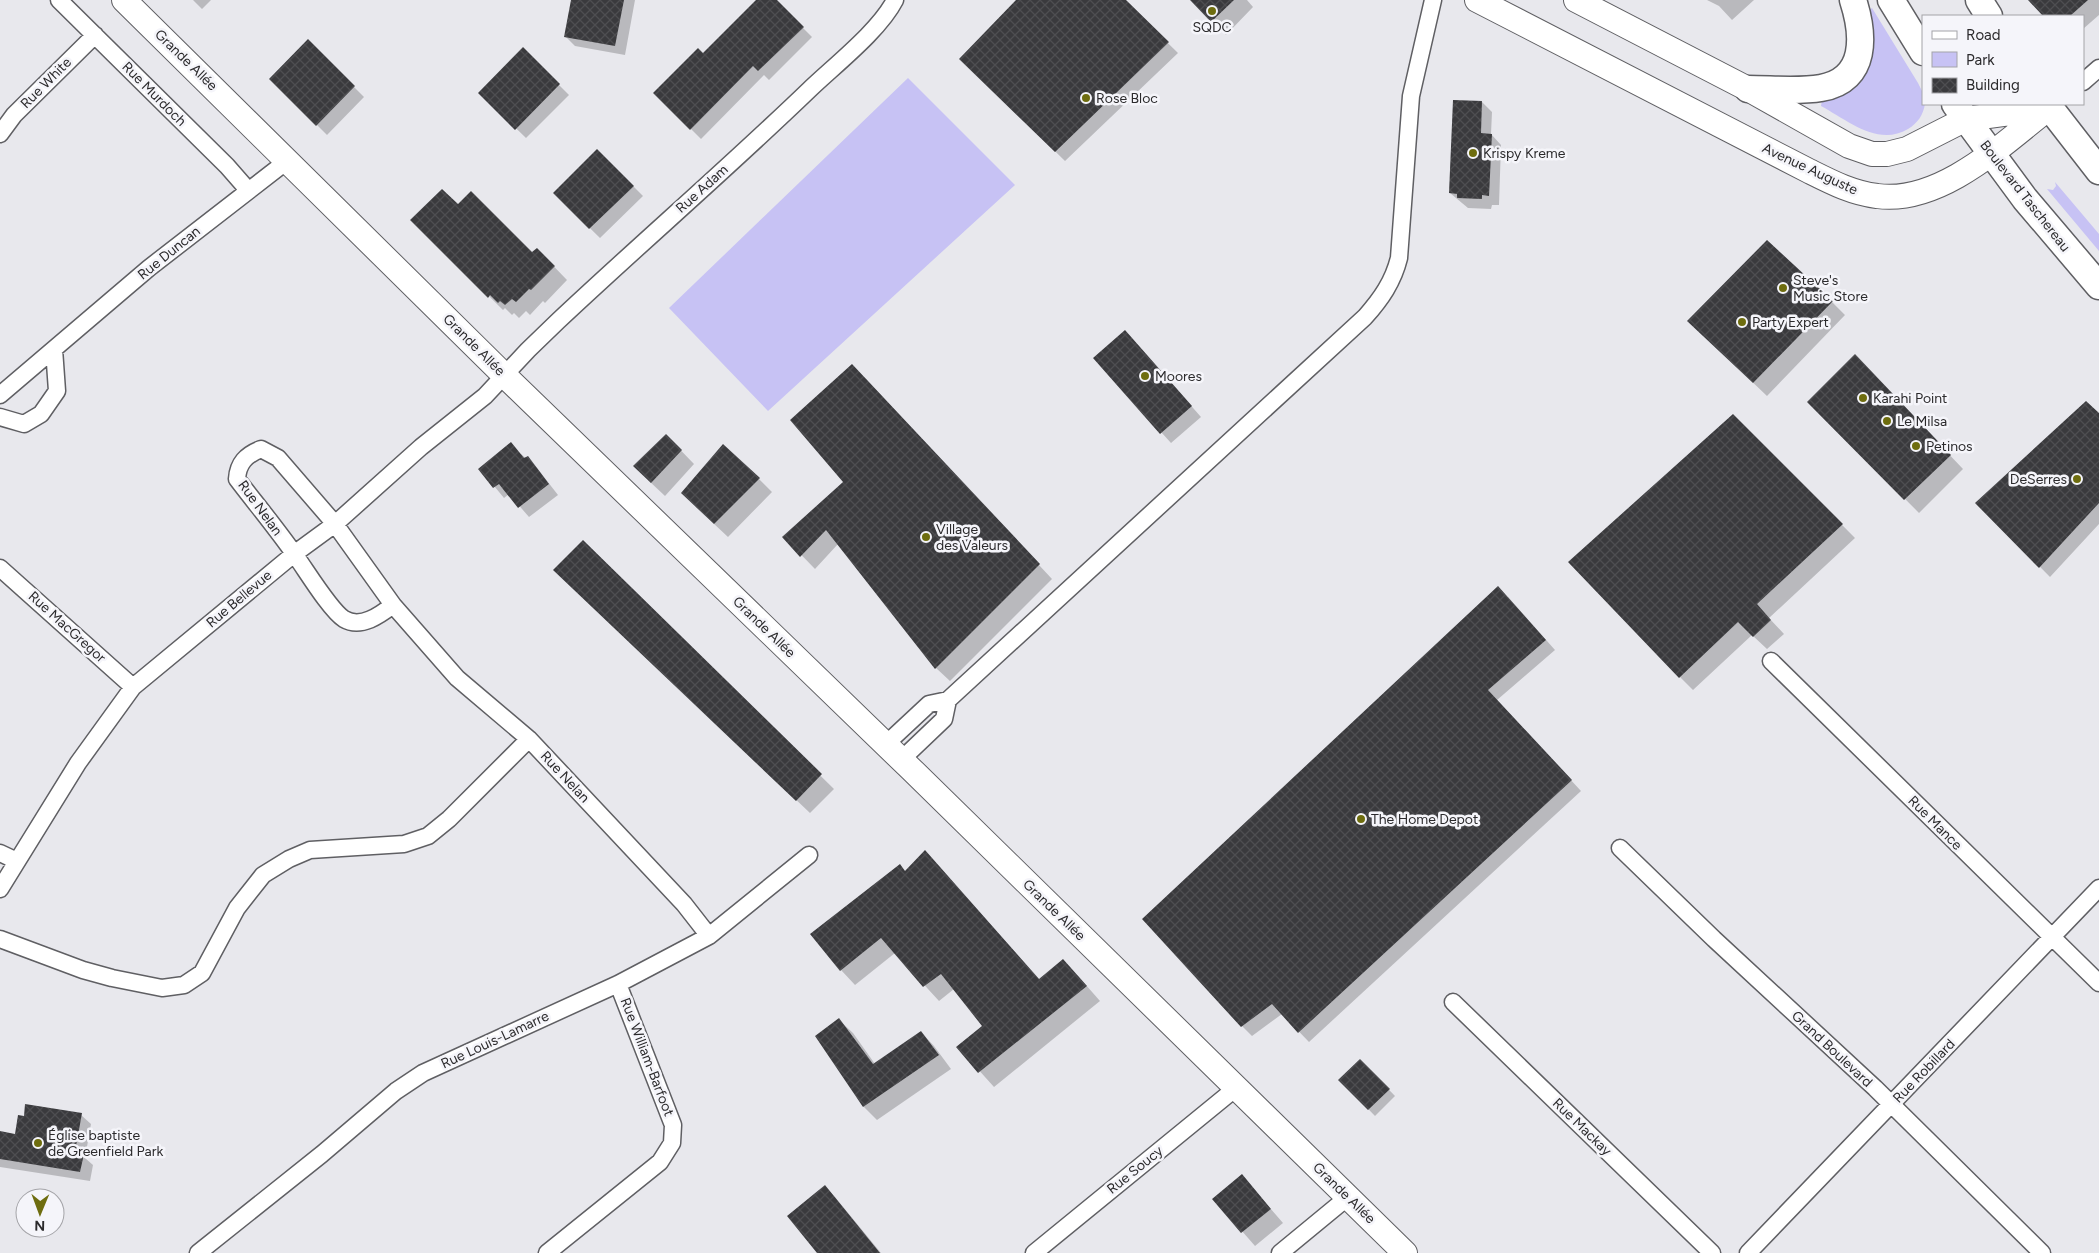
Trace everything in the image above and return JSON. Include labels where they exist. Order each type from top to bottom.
[{"type":"main road","name":"Grande Allée","points":[[124,0],[505,376],[1405,1253]]},
{"type":"main road","name":"Avenue Auguste","points":[[1477,0],[1809,171],[1854,191],[1888,197],[1916,193],[1942,183],[1990,154],[2050,105]]},
{"type":"main road","points":[[1576,0],[1748,89],[1849,146],[1872,154],[1887,154],[1907,149],[1961,112],[2050,105],[2099,171]]},
{"type":"main road","points":[[1748,89],[1814,89],[1830,86],[1843,78],[1853,68],[1860,48],[1860,24],[1853,0]]},
{"type":"main road","points":[[1891,0],[1922,50]]},
{"type":"main road","points":[[1979,0],[1988,15]]},
{"type":"main road","name":"Boulevard Taschereau","points":[[1961,112],[1990,154],[2036,213],[2099,286]]},
{"type":"street","name":"Rue Murdoch","points":[[59,0],[227,166],[248,190]]},
{"type":"street","name":"Rue Adam","points":[[505,376],[528,350],[599,283],[754,142],[850,51],[885,15],[895,0]]},
{"type":"street","points":[[893,752],[929,704],[948,700],[1365,317],[1383,296],[1393,278],[1399,258],[1411,96],[1433,0]]},
{"type":"street","name":"Rue White","points":[[0,134],[14,115],[94,35]]},
{"type":"street","points":[[2084,81],[2099,68]]},
{"type":"street","name":"Rue Duncan","points":[[0,395],[149,268],[287,161]]},
{"type":"street","points":[[0,417],[24,424],[41,414],[57,391],[54,350]]},
{"type":"street","name":"Rue Bellevue","points":[[0,889],[78,763],[133,687],[294,554],[334,524],[421,447],[485,396],[505,376]]},
{"type":"street","name":"Rue Nelan","points":[[393,605],[378,617],[367,621],[355,622],[344,619],[322,594],[237,479],[238,469],[242,461],[252,452],[260,450],[278,458],[334,524],[393,605],[457,678],[529,738],[684,904],[709,936]]},
{"type":"street","name":"Rue MacGregor","points":[[0,568],[133,687]]},
{"type":"street","name":"Rue Mance","points":[[1771,661],[2051,938],[2099,983]]},
{"type":"street","points":[[0,939],[83,970],[112,978],[162,988],[184,985],[202,973],[238,908],[263,875],[310,850],[404,844],[428,836],[449,819],[529,738]]},
{"type":"street","name":"Grand Boulevard","points":[[1620,848],[1892,1105],[2042,1253]]},
{"type":"street","points":[[0,853],[16,861]]},
{"type":"street","name":"Rue Louis-Lamarre","points":[[198,1253],[322,1154],[396,1091],[450,1060],[618,984],[709,936],[810,855]]},
{"type":"street","name":"Rue Robillard","points":[[1748,1253],[2099,888]]},
{"type":"street","name":"Rue William-Barfoot","points":[[547,1253],[660,1162],[672,1143],[673,1125],[666,1104],[618,984]]},
{"type":"street","name":"Rue Mackay","points":[[1453,1002],[1712,1253]]},
{"type":"street","name":"Rue Soucy","points":[[1034,1253],[1236,1088]]},
{"type":"street","points":[[1280,1253],[1348,1197]]},
{"type":"green space","points":[[1872,8],[1922,91],[1922,105],[1925,105],[1920,118],[1912,127],[1897,134],[1885,135],[1863,130],[1821,106],[1822,100],[1839,97],[1852,90],[1862,81],[1868,69],[1872,56],[1873,41],[1868,11]]},
{"type":"green space","points":[[908,78],[1015,185],[768,411],[669,308]]},
{"type":"green space","points":[[2055,182],[2099,234],[2099,251],[2047,189],[2053,190],[2056,186]]},
{"type":"building","points":[[571,0],[624,0],[615,46],[564,37]]},
{"type":"building","points":[[756,0],[777,0],[804,27],[758,71],[753,66],[690,130],[653,93],[698,48],[703,53]]},
{"type":"building","points":[[1016,0],[1126,0],[1169,42],[1055,152],[959,59]]},
{"type":"building","name":"SQDC","points":[[1190,0],[1234,0],[1211,22]]},
{"type":"building","points":[[2028,0],[2088,0],[2071,15],[2042,15]]},
{"type":"building","points":[[308,39],[355,86],[316,126],[269,79]]},
{"type":"building","points":[[523,47],[560,84],[515,130],[478,93]]},
{"type":"building","points":[[1453,100],[1482,101],[1481,133],[1492,134],[1489,196],[1482,195],[1482,199],[1457,198],[1457,194],[1449,193]]},
{"type":"building","points":[[597,149],[634,186],[589,229],[553,193]]},
{"type":"building","points":[[442,189],[458,204],[471,191],[532,252],[537,248],[555,266],[516,302],[512,299],[505,305],[500,301],[498,303],[490,295],[488,298],[410,220]]},
{"type":"building","points":[[1767,240],[1833,301],[1753,383],[1687,321]]},
{"type":"building","points":[[1125,330],[1192,406],[1160,434],[1093,358]]},
{"type":"building","points":[[1855,354],[1951,455],[1904,500],[1807,402]]},
{"type":"building","points":[[852,364],[1040,564],[935,669],[826,530],[800,557],[782,537],[843,482],[790,420]]},
{"type":"building","points":[[2086,401],[2099,413],[2099,503],[2039,568],[1975,503]]},
{"type":"building","points":[[1733,414],[1843,524],[1757,604],[1771,620],[1753,637],[1738,622],[1679,678],[1568,562]]},
{"type":"building","points":[[666,434],[682,450],[651,483],[633,466]]},
{"type":"building","points":[[511,442],[524,458],[528,456],[549,484],[518,508],[499,484],[493,488],[478,469]]},
{"type":"building","points":[[723,444],[760,478],[714,524],[681,493]]},
{"type":"building","points":[[583,540],[822,774],[796,801],[553,570]]},
{"type":"building","points":[[1498,586],[1546,640],[1488,690],[1572,780],[1298,1033],[1272,1004],[1241,1027],[1142,919]]},
{"type":"building","points":[[925,850],[1039,979],[1063,959],[1087,986],[978,1073],[956,1047],[982,1026],[941,974],[923,987],[881,938],[840,971],[810,934],[900,864],[905,871]]},
{"type":"building","points":[[839,1018],[873,1064],[921,1031],[939,1055],[863,1107],[815,1036]]},
{"type":"building","points":[[1360,1059],[1390,1089],[1368,1110],[1338,1080]]},
{"type":"building","name":"Église baptiste de Greenfield Park","points":[[25,1104],[82,1113],[75,1152],[84,1154],[80,1172],[0,1159],[0,1131],[15,1134],[18,1115],[24,1116]]},
{"type":"building","points":[[1242,1174],[1271,1209],[1241,1233],[1212,1199]]},
{"type":"building","points":[[825,1185],[880,1253],[817,1253],[787,1216]]},
{"type":"place","name":"SQDC","points":[[1212,11]]},
{"type":"place","name":"Rose Bloc","points":[[1086,98]]},
{"type":"place","name":"Krispy Kreme","points":[[1473,153]]},
{"type":"place","name":"Steve's Music Store","points":[[1783,288]]},
{"type":"place","name":"Party Expert","points":[[1742,322]]},
{"type":"place","name":"Moores","points":[[1145,376]]},
{"type":"place","name":"Karahi Point","points":[[1863,398]]},
{"type":"place","name":"Le Milsa","points":[[1887,421]]},
{"type":"place","name":"Petinos","points":[[1916,446]]},
{"type":"place","name":"DeSerres","points":[[2077,479]]},
{"type":"place","name":"Village des Valeurs","points":[[926,537]]},
{"type":"place","name":"The Home Depot","points":[[1361,819]]},
{"type":"place","name":"Église baptiste de Greenfield Park","points":[[38,1143]]}]
